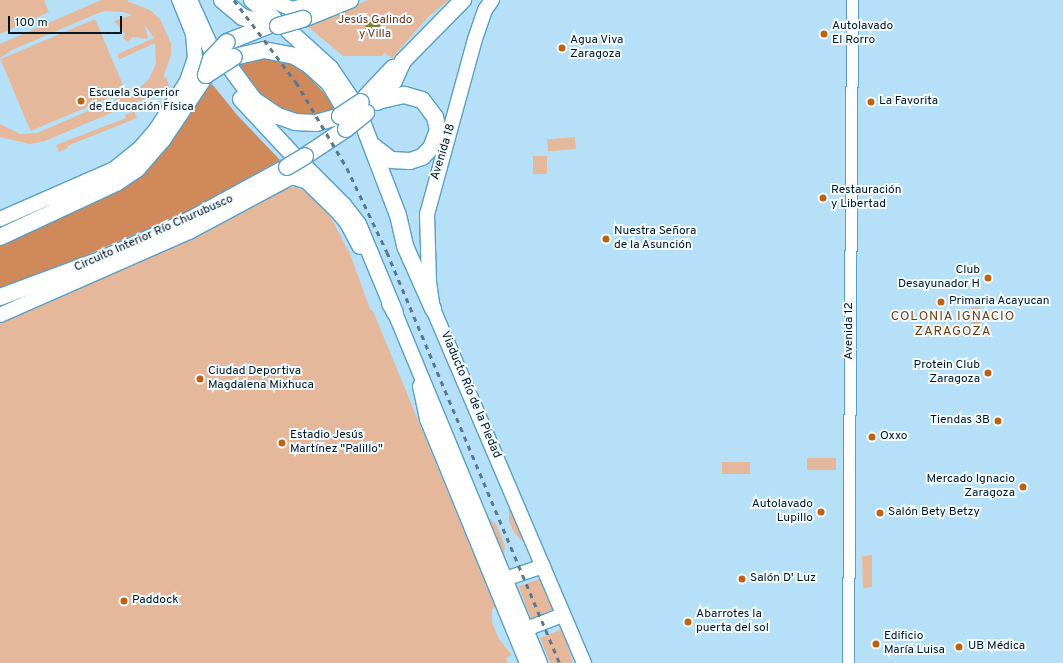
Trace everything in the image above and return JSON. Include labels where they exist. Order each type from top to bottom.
[{"type":"highway","points":[[189,0],[254,100],[278,116],[295,122],[316,123],[353,115],[386,74],[403,61],[463,0]]},
{"type":"highway","points":[[196,0],[225,54],[241,99],[297,164],[358,224],[395,313]]},
{"type":"highway","points":[[222,0],[242,17],[278,25],[303,19],[350,0]]},
{"type":"highway","name":"Viaducto Río de la Piedad","points":[[252,0],[278,25],[330,68],[353,115],[371,144],[398,214],[405,246],[433,309]]},
{"type":"highway","points":[[5,235],[116,184],[137,169],[163,139],[206,75],[225,54],[272,31],[278,25]]},
{"type":"highway","points":[[225,54],[264,50],[294,56],[309,65],[329,83],[353,115],[389,215],[405,246]]},
{"type":"highway","name":"Circuito Interior Río Churubusco","points":[[0,297],[100,260],[218,206],[297,164],[353,115],[378,101],[394,82],[403,61]]},
{"type":"highway","points":[[371,144],[391,160],[410,161],[427,152],[436,136],[435,117],[422,100],[404,95],[378,101]]},
{"type":"highway","points":[[5,235],[26,216],[64,198],[87,182]]},
{"type":"highway","points":[[100,260],[116,260],[140,254]]},
{"type":"main road","points":[[0,219],[114,169],[139,149],[157,128],[187,81],[194,65],[196,50],[193,34],[179,0]]},
{"type":"main road","points":[[270,0],[287,8],[301,8],[326,0]]},
{"type":"main road","name":"Avenida 18","points":[[433,309],[426,258],[427,214],[475,38],[485,10],[492,0]]},
{"type":"main road","points":[[0,315],[221,217],[288,179],[297,164]]},
{"type":"main road","name":"Viaducto Río de la Piedad","points":[[433,309],[584,663]]},
{"type":"main road","points":[[395,313],[540,663]]},
{"type":"main road","points":[[420,374],[422,405],[450,477],[527,663]]},
{"type":"main road","points":[[505,579],[543,566]]},
{"type":"main road","points":[[526,629],[563,615]]},
{"type":"street","name":"Avenida 12","points":[[848,663],[852,0]]},
{"type":"green space","points":[[0,0],[44,0],[49,12],[0,34]]},
{"type":"green space","points":[[101,0],[129,0],[127,1],[150,10],[160,19],[171,43],[171,55],[163,78],[166,77],[170,88],[45,141],[30,144],[0,137],[0,124],[20,134],[37,133],[137,90],[149,79],[156,64],[155,43],[120,59],[118,57],[118,54],[154,38],[145,25],[148,39],[132,37],[129,42],[123,38],[125,34],[114,21],[132,15],[123,12],[105,11],[96,14],[12,50],[0,58],[0,44]]},
{"type":"green space","name":"Jesús Galindo y Villa","points":[[368,0],[449,0],[429,16],[392,58],[385,53],[382,56],[343,56],[306,25]]},
{"type":"green space","points":[[95,19],[125,91],[31,131],[0,59]]},
{"type":"green space","points":[[134,111],[137,118],[67,146],[68,148],[59,152],[56,145],[126,118],[125,115]]},
{"type":"green space","points":[[575,137],[576,149],[548,151],[547,139]]},
{"type":"green space","points":[[533,156],[547,156],[547,174],[533,174]]},
{"type":"green space","name":"Ciudad Deportiva Magdalena Mixhuca","points":[[295,187],[307,192],[327,210],[351,256],[370,309],[373,311],[473,553],[498,602],[492,610],[492,622],[499,639],[512,655],[506,658],[508,663],[0,663],[0,321],[187,240],[281,190]]},
{"type":"green space","points":[[971,307],[980,307],[980,325],[971,325]]},
{"type":"green space","points":[[807,458],[836,458],[836,470],[807,470]]},
{"type":"green space","points":[[722,462],[750,462],[750,474],[722,474]]},
{"type":"green space","points":[[509,505],[527,545],[515,534],[509,521]]},
{"type":"green space","points":[[486,516],[496,524],[505,546],[504,554]]},
{"type":"green space","points":[[872,555],[872,587],[863,588],[862,556]]},
{"type":"green space","points":[[541,578],[553,610],[531,618],[519,587]]},
{"type":"green space","points":[[562,629],[573,663],[550,663],[540,638]]},
{"type":"shaded area","points":[[373,21],[379,23],[381,29],[379,35],[373,37],[367,35],[365,29],[367,23]]},
{"type":"shaded area","points":[[256,55],[285,60],[303,70],[325,94],[335,110],[323,116],[292,116],[253,91],[236,62]]},
{"type":"shaded area","points":[[212,84],[238,116],[280,160],[190,211],[70,262],[0,288],[0,245],[38,226]]},
{"type":"railway","points":[[234,0],[296,82],[347,168],[387,252],[560,663]]},
{"type":"place","name":"Autolavado El Rorro","points":[[824,34]]},
{"type":"place","name":"Agua Viva Zaragoza","points":[[562,48]]},
{"type":"place","name":"Escuela Superior de Educación Física","points":[[81,101]]},
{"type":"place","name":"La Favorita","points":[[871,102]]},
{"type":"place","name":"Restauración y Libertad","points":[[823,198]]},
{"type":"place","name":"Nuestra Señora de la Asunción","points":[[606,239]]},
{"type":"place","name":"Club Desayunador H","points":[[988,278]]},
{"type":"place","name":"Primaria Acayucan","points":[[941,302]]},
{"type":"place","name":"Protein Club Zaragoza","points":[[988,373]]},
{"type":"place","name":"Ciudad Deportiva Magdalena Mixhuca","points":[[200,379]]},
{"type":"place","name":"Tiendas 3B","points":[[998,421]]},
{"type":"place","name":"Oxxo","points":[[872,437]]},
{"type":"place","name":"Estadio Jesús Martínez \"Palillo\"","points":[[282,443]]},
{"type":"place","name":"Mercado Ignacio Zaragoza","points":[[1023,487]]},
{"type":"place","name":"Autolavado Lupillo","points":[[821,512]]},
{"type":"place","name":"Salón Bety Betzy","points":[[880,513]]},
{"type":"place","name":"Salón D' Luz","points":[[742,579]]},
{"type":"place","name":"Paddock","points":[[124,601]]},
{"type":"place","name":"Abarrotes la puerta del sol","points":[[688,622]]},
{"type":"place","name":"Edificio María Luisa","points":[[876,644]]},
{"type":"place","name":"UB Médica","points":[[959,647]]},
{"type":"district","name":"COLONIA IGNACIO ZARAGOZA","points":[[953,326]]}]
